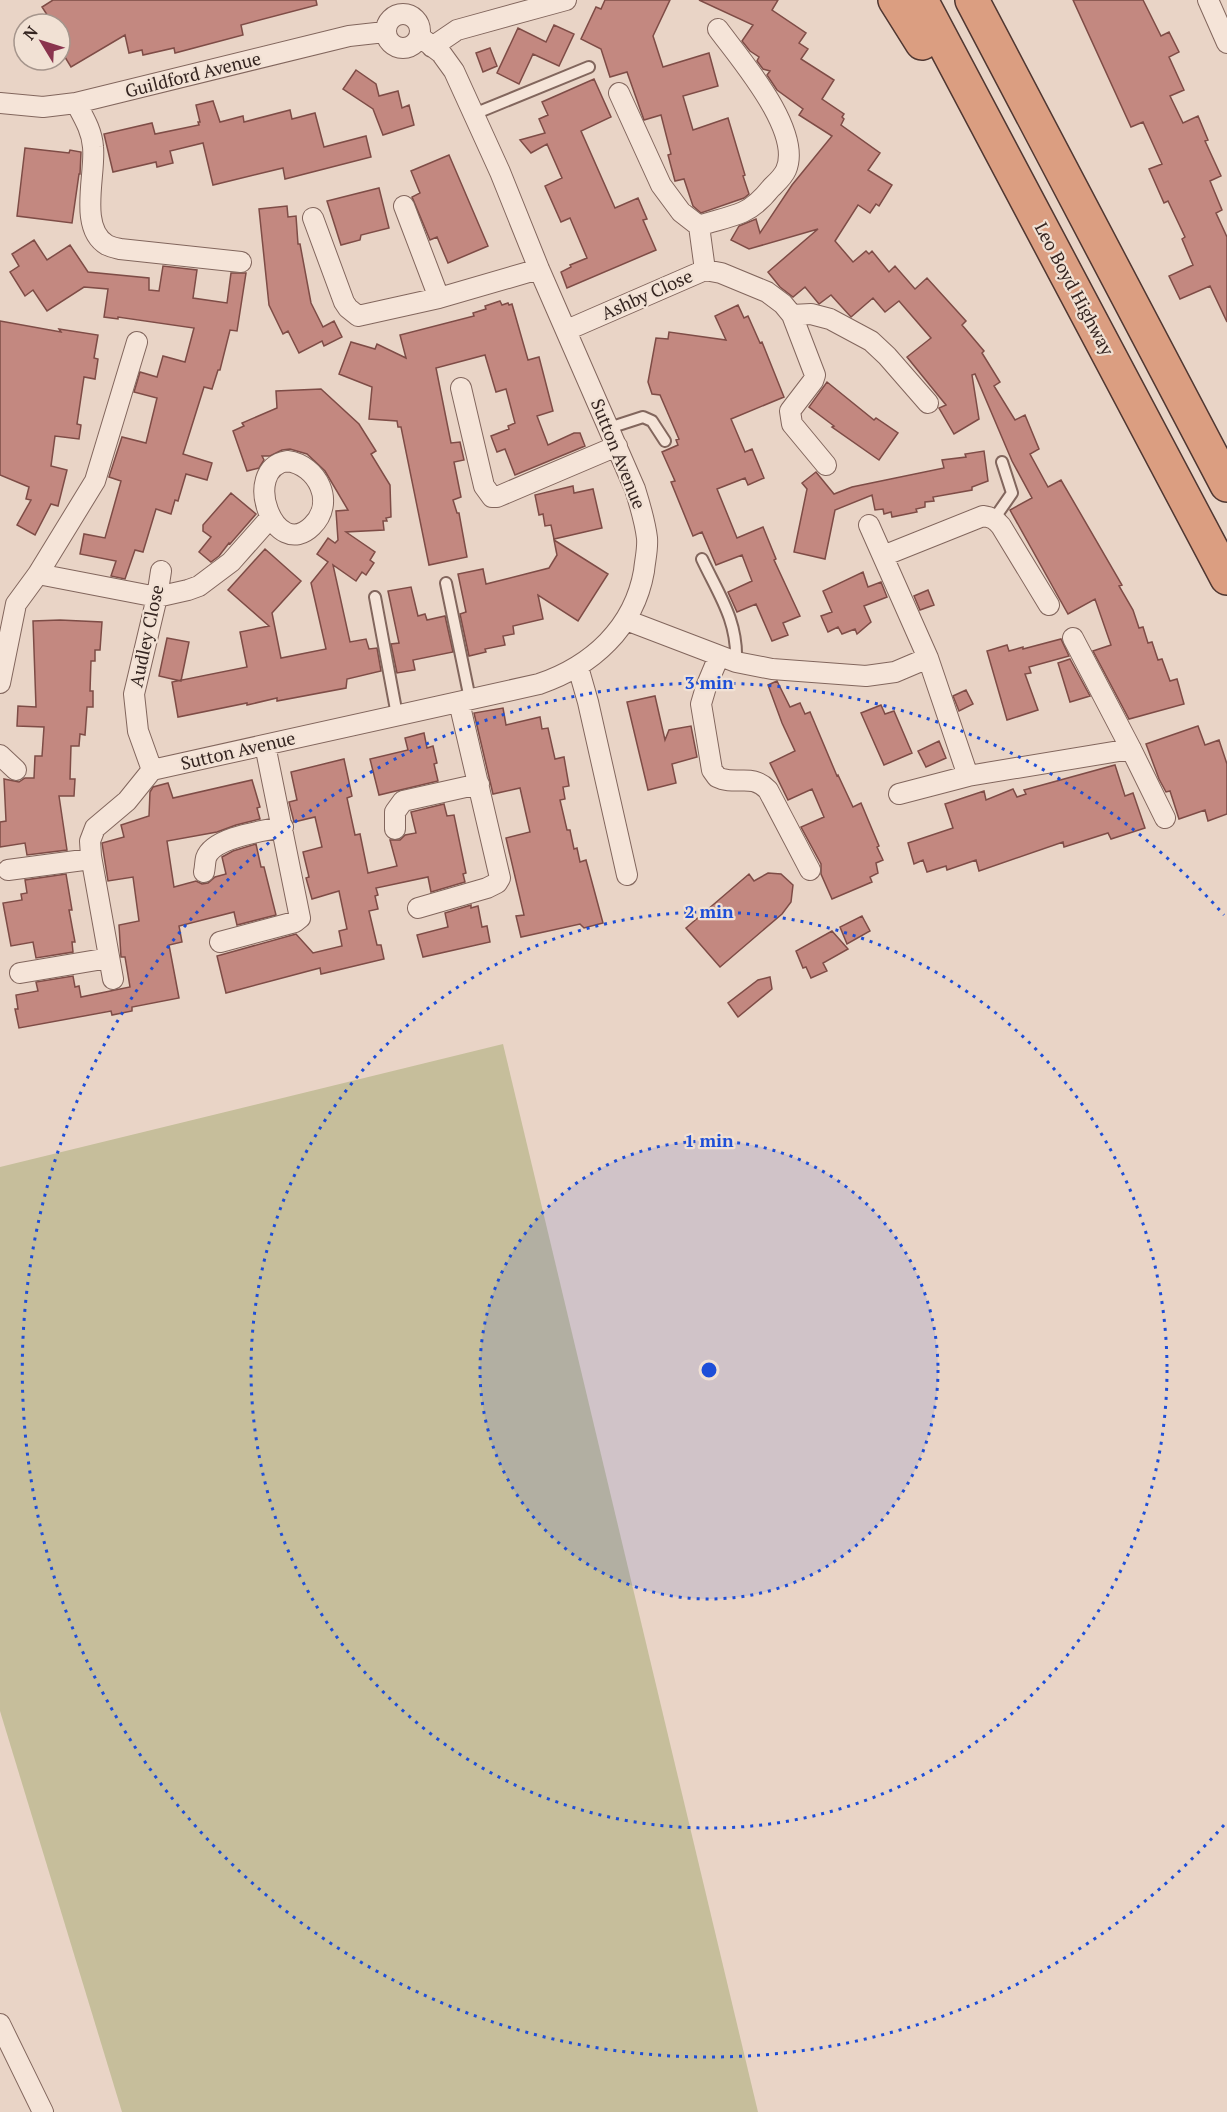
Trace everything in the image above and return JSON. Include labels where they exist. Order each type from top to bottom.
[{"type":"highway","points":[[895,0],[1065,271]]},
{"type":"highway","name":"Leo Boyd Highway","points":[[921,0],[1227,578]]},
{"type":"highway","points":[[973,0],[1227,485]]},
{"type":"street","points":[[426,42],[416,19],[409,14],[401,13],[391,16],[388,40],[395,46],[404,48],[426,42],[456,30],[566,0]]},
{"type":"street","points":[[1208,0],[1227,43]]},
{"type":"street","name":"Guildford Avenue","points":[[0,103],[43,107],[76,104],[350,36],[391,16]]},
{"type":"street","points":[[699,226],[743,212],[755,205],[785,172],[789,154],[779,118],[767,96],[718,29]]},
{"type":"street","name":"Sutton Avenue","points":[[152,770],[554,679],[578,667],[605,647],[626,620],[635,600],[642,579],[647,541],[643,513],[613,437],[474,114],[449,62],[426,42]]},
{"type":"street","points":[[619,93],[662,185],[681,212],[699,226],[705,270]]},
{"type":"street","points":[[76,104],[92,136],[94,165],[90,213],[93,227],[99,237],[107,244],[120,249],[241,262]]},
{"type":"street","points":[[404,206],[439,298]]},
{"type":"street","points":[[313,218],[344,302],[355,314],[361,316],[439,298],[539,269]]},
{"type":"street","name":"Ashby Close","points":[[567,330],[705,270],[721,273],[767,292],[783,304],[792,315],[815,375],[790,411],[789,416],[792,424],[826,465]]},
{"type":"street","points":[[792,315],[811,314],[830,319],[871,341],[928,403]]},
{"type":"street","points":[[0,683],[8,603],[38,574],[95,481],[137,342]]},
{"type":"street","points":[[461,388],[484,486],[492,497],[497,497],[613,437]]},
{"type":"street","points":[[883,556],[983,516],[994,519],[1001,526],[1049,605]]},
{"type":"street","points":[[38,574],[157,597],[199,586],[231,562],[270,518]]},
{"type":"street","points":[[870,525],[928,658],[968,776]]},
{"type":"street","name":"Audley Close","points":[[152,770],[138,731],[134,694],[161,571]]},
{"type":"street","points":[[626,620],[727,659],[772,669],[866,675],[895,672],[928,658]]},
{"type":"street","points":[[1073,638],[1165,818]]},
{"type":"street","points":[[727,659],[701,704],[712,770],[717,777],[722,779],[752,780],[760,782],[768,790],[810,870]]},
{"type":"street","points":[[578,667],[627,875]]},
{"type":"street","points":[[418,908],[487,888],[499,882],[500,873],[479,784],[464,701]]},
{"type":"street","points":[[220,942],[295,922],[300,918],[265,745]]},
{"type":"street","points":[[900,795],[968,776],[1131,749]]},
{"type":"street","points":[[0,755],[16,770]]},
{"type":"street","points":[[113,979],[91,859],[90,841],[95,828],[128,801],[152,770]]},
{"type":"street","points":[[395,829],[395,812],[403,801],[479,784]]},
{"type":"street","points":[[204,872],[209,853],[226,840],[283,827]]},
{"type":"street","points":[[8,870],[91,859]]},
{"type":"street","points":[[20,973],[109,958]]},
{"type":"street","points":[[0,2024],[43,2112]]},
{"type":"lane","points":[[474,114],[589,67]]},
{"type":"lane","points":[[613,437],[643,417],[652,421],[664,441]]},
{"type":"lane","points":[[994,519],[1012,493],[1002,462]]},
{"type":"lane","points":[[702,559],[733,623],[737,645],[727,659]]},
{"type":"lane","points":[[446,583],[464,701]]},
{"type":"lane","points":[[375,597],[398,716]]},
{"type":"shaded area","points":[[503,1044],[758,2112],[122,2112],[0,1711],[0,1167]]},
{"type":"building","points":[[53,0],[316,0],[317,5],[241,25],[243,35],[175,53],[174,48],[143,55],[142,50],[129,53],[125,35],[72,66],[72,12],[45,12],[42,7]]},
{"type":"building","points":[[605,0],[670,0],[653,36],[663,67],[709,53],[718,86],[683,96],[693,130],[728,118],[749,194],[744,198],[701,213],[693,206],[684,179],[675,181],[661,115],[644,120],[627,72],[610,77],[601,49],[581,39],[596,7],[601,9]]},
{"type":"building","points":[[699,0],[778,0],[772,10],[806,33],[799,43],[808,49],[801,59],[834,80],[822,99],[844,114],[841,125],[880,153],[868,170],[892,185],[879,206],[876,204],[870,213],[858,205],[835,241],[853,262],[866,251],[869,254],[872,251],[889,272],[895,266],[915,289],[927,278],[966,321],[962,325],[984,351],[982,353],[1000,382],[994,386],[1015,420],[1025,415],[1039,449],[1030,454],[1048,487],[1061,480],[1122,585],[1119,586],[1133,610],[1139,628],[1143,627],[1148,643],[1152,642],[1158,660],[1162,659],[1170,681],[1177,679],[1184,704],[1129,719],[1093,651],[1111,645],[1095,599],[1068,614],[1010,510],[1032,498],[1012,461],[975,374],[972,375],[979,419],[954,434],[939,408],[946,405],[907,357],[931,338],[899,301],[885,312],[873,298],[851,317],[831,295],[819,304],[805,287],[793,297],[780,287],[768,272],[818,229],[749,249],[731,240],[739,226],[756,219],[760,233],[792,185],[832,136],[799,115],[803,109],[777,90],[767,75],[770,71],[763,69],[757,61],[759,57],[742,41],[753,25]]},
{"type":"building","points":[[1073,0],[1143,0],[1161,36],[1169,32],[1179,52],[1169,57],[1184,90],[1170,96],[1183,123],[1198,116],[1208,140],[1205,141],[1221,176],[1210,181],[1222,210],[1216,213],[1227,237],[1227,322],[1210,286],[1180,299],[1169,276],[1193,265],[1182,239],[1185,237],[1168,201],[1164,203],[1149,169],[1162,164],[1143,122],[1131,127]]},
{"type":"building","points":[[554,25],[574,34],[559,66],[533,54],[519,84],[497,73],[518,28],[546,42]]},
{"type":"building","points":[[490,48],[497,66],[483,72],[476,53]]},
{"type":"building","points":[[356,70],[376,84],[379,96],[398,91],[402,108],[409,105],[414,125],[383,135],[373,109],[343,89]]},
{"type":"building","points":[[594,79],[611,117],[581,131],[615,208],[638,198],[647,219],[643,220],[656,250],[567,288],[561,272],[571,267],[570,265],[587,258],[570,218],[561,222],[545,186],[562,178],[547,144],[531,153],[520,140],[545,133],[539,119],[548,115],[542,102]]},
{"type":"building","points":[[213,101],[220,122],[243,116],[244,122],[290,110],[292,119],[315,113],[324,147],[366,136],[371,157],[285,179],[283,168],[213,185],[203,143],[170,151],[173,163],[157,167],[156,162],[113,172],[104,134],[152,123],[155,134],[199,125],[196,105]]},
{"type":"building","points":[[25,148],[69,153],[70,150],[81,152],[72,223],[17,216]]},
{"type":"building","points":[[449,155],[488,246],[448,263],[437,237],[430,240],[412,197],[420,193],[411,171]]},
{"type":"building","points":[[379,188],[389,228],[361,235],[360,240],[341,245],[327,201]]},
{"type":"building","points":[[287,206],[288,217],[296,216],[298,244],[300,244],[311,303],[323,327],[334,321],[342,337],[324,346],[322,341],[299,353],[288,331],[283,334],[269,305],[259,209]]},
{"type":"building","points":[[34,240],[47,260],[70,245],[88,272],[149,278],[149,290],[159,291],[163,266],[197,270],[193,298],[227,303],[231,273],[246,273],[237,331],[230,330],[220,370],[218,370],[212,389],[204,387],[183,454],[212,463],[207,480],[186,474],[178,501],[175,500],[171,514],[156,509],[143,552],[135,550],[125,579],[111,576],[116,561],[80,554],[84,534],[105,538],[121,481],[109,477],[122,437],[146,443],[157,398],[134,392],[140,372],[157,377],[163,356],[185,362],[194,328],[104,317],[108,289],[84,287],[47,311],[33,290],[25,296],[10,272],[19,266],[12,254]]},
{"type":"building","points":[[500,301],[502,305],[512,304],[528,360],[539,357],[553,411],[537,416],[548,445],[574,433],[580,433],[585,446],[515,475],[505,449],[497,452],[491,436],[509,429],[508,426],[515,423],[506,389],[496,392],[485,355],[436,368],[451,443],[460,442],[464,460],[454,462],[461,497],[453,500],[457,513],[459,513],[467,557],[429,565],[401,427],[398,427],[397,421],[369,419],[372,387],[339,374],[351,342],[375,349],[377,344],[406,358],[400,335],[474,316],[473,313],[486,309],[485,306]]},
{"type":"building","points":[[738,305],[744,318],[748,316],[760,343],[762,342],[784,397],[731,419],[745,452],[752,449],[764,478],[748,485],[745,478],[717,489],[737,538],[763,527],[776,559],[774,560],[800,616],[783,623],[788,635],[772,641],[756,604],[737,612],[728,592],[752,581],[742,555],[716,565],[702,532],[693,536],[671,482],[675,481],[662,452],[678,445],[676,440],[679,439],[660,395],[652,394],[648,382],[656,338],[668,339],[669,332],[726,340],[715,316]]},
{"type":"building","points":[[0,321],[61,332],[59,329],[98,335],[94,358],[98,359],[95,379],[84,377],[77,424],[81,425],[79,439],[55,436],[51,466],[67,470],[58,506],[51,504],[35,535],[17,525],[31,500],[26,499],[29,487],[0,475]]},
{"type":"building","points":[[827,382],[874,420],[876,418],[898,433],[879,460],[832,427],[834,426],[809,407]]},
{"type":"building","points":[[321,389],[359,424],[376,451],[371,454],[390,485],[391,517],[383,521],[384,530],[346,532],[375,552],[370,560],[374,563],[366,575],[362,572],[356,581],[333,565],[350,642],[366,639],[369,649],[377,648],[381,671],[347,679],[346,688],[277,701],[277,698],[247,705],[247,703],[178,717],[172,682],[247,667],[240,632],[269,626],[228,590],[265,549],[301,581],[272,613],[281,658],[326,649],[311,583],[328,562],[317,554],[328,538],[335,543],[338,540],[336,511],[348,510],[325,471],[307,454],[290,449],[282,450],[270,456],[262,456],[264,460],[259,468],[247,471],[233,431],[244,426],[242,423],[277,408],[276,391]]},
{"type":"building","points":[[984,451],[988,481],[972,487],[972,490],[933,497],[934,501],[925,502],[925,507],[916,509],[917,512],[892,517],[891,512],[884,514],[883,509],[875,510],[872,495],[835,510],[825,559],[794,552],[807,489],[802,483],[816,472],[834,494],[852,487],[944,468],[942,460],[966,457],[965,454]]},
{"type":"building","points":[[573,486],[574,493],[593,489],[602,528],[554,539],[551,525],[545,526],[543,514],[539,515],[535,495]]},
{"type":"building","points":[[231,493],[256,514],[211,562],[199,552],[211,537],[203,531],[203,525]]},
{"type":"building","points":[[554,540],[608,574],[578,621],[538,595],[543,619],[513,626],[514,634],[503,636],[505,645],[485,649],[486,652],[469,656],[460,614],[466,612],[458,574],[483,569],[486,584],[549,568],[557,555]]},
{"type":"building","points":[[863,572],[868,587],[881,582],[887,597],[864,606],[871,622],[857,634],[855,629],[842,634],[838,627],[828,632],[821,616],[832,612],[823,591]]},
{"type":"building","points":[[411,587],[418,616],[425,614],[427,620],[445,616],[453,652],[413,660],[415,670],[397,673],[391,644],[399,643],[388,591]]},
{"type":"building","points":[[928,590],[934,605],[920,610],[914,596]]},
{"type":"building","points":[[33,621],[102,622],[100,650],[95,650],[95,661],[91,661],[90,691],[93,691],[93,707],[87,707],[85,735],[80,734],[79,746],[71,746],[70,779],[75,779],[74,796],[59,796],[67,850],[27,855],[25,843],[0,847],[0,822],[6,821],[4,779],[19,782],[25,778],[34,778],[35,756],[42,756],[44,727],[17,726],[18,706],[36,707]]},
{"type":"building","points":[[167,638],[189,642],[181,681],[159,676]]},
{"type":"building","points":[[1061,639],[1069,656],[1029,667],[1031,673],[1025,674],[1038,710],[1007,720],[987,651],[1007,645],[1009,651],[1023,647],[1023,649]]},
{"type":"building","points":[[1070,659],[1090,696],[1070,702],[1058,663]]},
{"type":"building","points":[[777,681],[790,707],[800,703],[805,714],[810,712],[853,807],[861,803],[883,860],[876,863],[878,873],[870,877],[872,882],[832,899],[821,874],[821,864],[801,827],[824,817],[812,789],[788,800],[770,763],[795,751],[768,685]]},
{"type":"building","points":[[966,690],[973,704],[959,711],[953,696]]},
{"type":"building","points":[[655,696],[665,740],[669,730],[691,726],[697,757],[672,764],[676,783],[648,790],[627,702]]},
{"type":"building","points":[[881,705],[885,714],[894,711],[912,753],[884,765],[861,713]]},
{"type":"building","points":[[503,708],[506,725],[540,717],[542,729],[548,728],[555,759],[564,757],[569,786],[563,787],[565,799],[560,800],[567,830],[570,830],[574,849],[577,848],[580,862],[586,860],[603,923],[584,928],[580,924],[521,937],[516,916],[524,915],[506,838],[530,832],[520,788],[493,794],[474,713]]},
{"type":"building","points":[[1198,726],[1205,745],[1219,740],[1227,764],[1227,814],[1208,821],[1205,810],[1179,819],[1170,791],[1166,792],[1159,779],[1146,744]]},
{"type":"building","points":[[424,733],[427,748],[433,746],[438,781],[379,795],[370,759],[408,750],[405,738]]},
{"type":"building","points":[[939,741],[946,758],[926,767],[918,751]]},
{"type":"building","points":[[344,759],[352,796],[347,798],[355,835],[360,834],[368,873],[397,866],[390,840],[400,840],[405,835],[416,833],[411,812],[444,804],[447,816],[454,815],[466,873],[463,874],[465,882],[431,892],[428,877],[376,888],[378,909],[369,911],[377,945],[381,945],[384,959],[321,974],[320,968],[226,993],[217,956],[296,934],[313,953],[342,946],[339,931],[347,929],[339,891],[312,899],[306,878],[309,877],[303,852],[322,847],[315,817],[294,822],[289,802],[297,800],[291,772]]},
{"type":"building","points":[[1115,765],[1125,796],[1133,793],[1145,828],[1111,839],[1108,833],[1064,847],[1063,842],[979,871],[976,860],[947,870],[946,866],[927,872],[923,860],[914,864],[908,843],[953,828],[945,804],[984,791],[986,800],[1013,789],[1017,797],[1026,794],[1024,790]]},
{"type":"building","points":[[252,780],[260,807],[257,808],[260,819],[217,832],[167,841],[174,887],[196,881],[202,884],[208,883],[215,877],[226,874],[222,857],[256,844],[276,915],[237,925],[234,912],[179,926],[182,942],[169,945],[179,998],[132,1007],[132,1011],[112,1015],[111,1011],[19,1028],[15,1009],[18,1009],[16,995],[38,991],[36,982],[73,976],[75,987],[79,986],[81,997],[130,987],[125,957],[121,957],[119,925],[139,921],[133,877],[108,881],[102,843],[124,837],[121,825],[149,816],[150,792],[153,787],[168,783],[173,798]]},
{"type":"building","points":[[768,873],[781,874],[793,885],[791,902],[782,914],[720,967],[686,928],[749,874],[754,881]]},
{"type":"building","points":[[66,874],[75,942],[72,942],[73,952],[36,958],[33,942],[11,946],[3,903],[22,900],[21,894],[27,893],[25,880]]},
{"type":"building","points":[[471,905],[471,908],[478,906],[482,927],[487,926],[490,942],[423,957],[417,935],[448,927],[445,913]]},
{"type":"building","points":[[862,916],[870,931],[847,944],[840,927]]},
{"type":"building","points":[[832,931],[848,949],[823,963],[827,971],[811,978],[806,967],[803,968],[796,951]]},
{"type":"building","points":[[770,977],[772,989],[738,1017],[728,1003],[758,980]]}]
